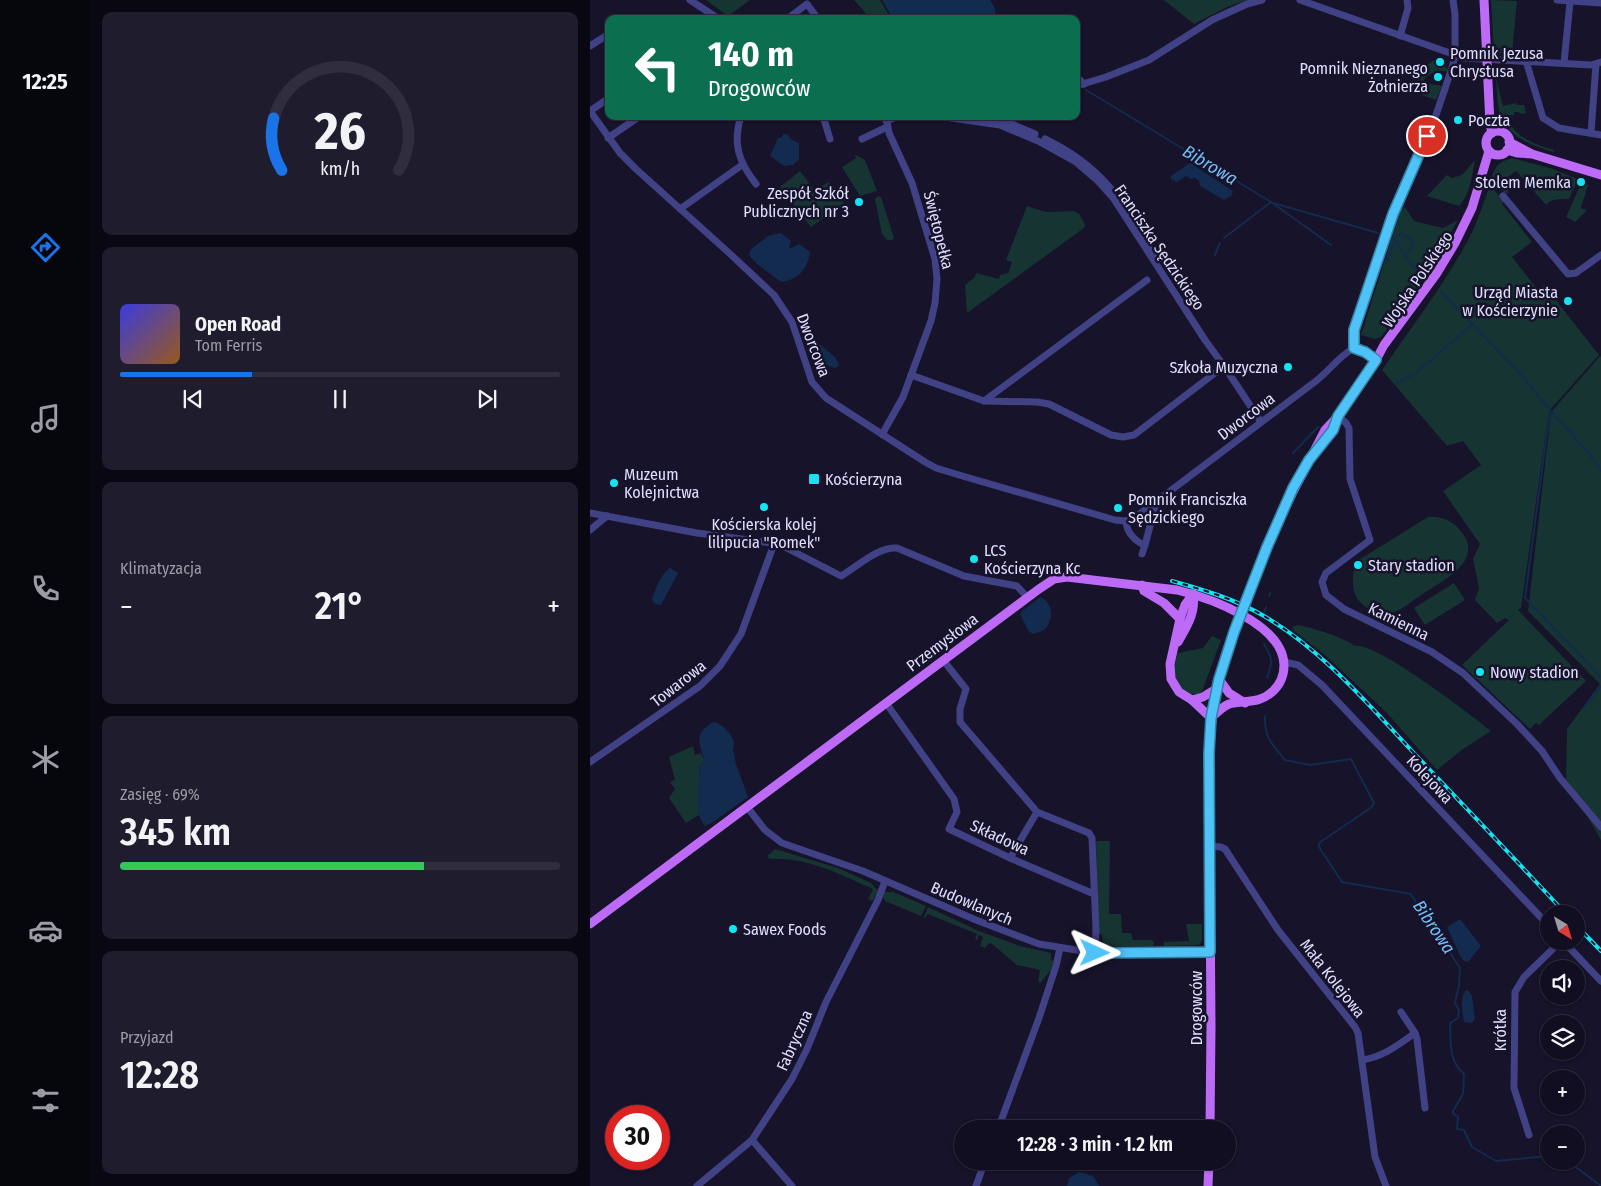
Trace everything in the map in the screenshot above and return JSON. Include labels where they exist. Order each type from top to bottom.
[{"type":"main road","points":[[1484,0],[1489,111],[1495,132]]},
{"type":"main road","points":[[1495,132],[1506,134],[1508,146],[1502,154],[1492,152],[1486,141],[1495,132]]},
{"type":"main road","points":[[1508,146],[1525,149],[1532,154],[1601,175]]},
{"type":"main road","name":"Wojska Polskiego","points":[[1219,679],[1234,632],[1280,517],[1309,460],[1333,430],[1338,416],[1384,345],[1437,273],[1455,243],[1472,208],[1492,152]]},
{"type":"main road","name":"Przemysłowa","points":[[590,924],[1027,597],[1054,579],[1067,577],[1142,584],[1194,594],[1234,612],[1262,629],[1276,641],[1284,662]]},
{"type":"main road","points":[[1142,584],[1144,591],[1164,603],[1180,619]]},
{"type":"main road","points":[[1194,594],[1185,605],[1180,619],[1170,664],[1171,679],[1179,692],[1192,700],[1211,718],[1220,709],[1229,704],[1260,700],[1275,690],[1283,674],[1284,662]]},
{"type":"main road","points":[[1174,650],[1188,625],[1195,606],[1194,594]]},
{"type":"main road","points":[[1219,679],[1229,693],[1245,703]]},
{"type":"main road","name":"Drogowców","points":[[1210,1120],[1209,753],[1211,718],[1219,679]]},
{"type":"main road","points":[[1192,700],[1216,689]]},
{"type":"main road","points":[[1208,1186],[1209,1170]]},
{"type":"street","points":[[690,0],[713,15]]},
{"type":"street","points":[[1080,85],[1149,60],[1216,17],[1262,0]]},
{"type":"street","points":[[1300,0],[1469,59],[1564,63],[1600,62],[1591,133]]},
{"type":"street","points":[[1400,36],[1408,8],[1407,0]]},
{"type":"street","points":[[1376,360],[1365,352],[1354,348],[1354,330],[1393,214],[1436,115],[1452,68],[1455,55],[1453,0]]},
{"type":"street","points":[[1557,0],[1601,3]]},
{"type":"street","points":[[1564,63],[1570,2]]},
{"type":"street","points":[[792,15],[807,4],[815,15]]},
{"type":"street","points":[[590,46],[605,37]]},
{"type":"street","points":[[1526,61],[1543,118],[1559,128],[1601,135]]},
{"type":"street","points":[[590,111],[605,101]]},
{"type":"street","name":"Dworcowa","points":[[590,111],[608,138],[636,170],[774,295],[792,322],[809,376],[819,392],[936,468],[1115,520],[1126,521],[1152,504],[1323,376],[1346,352],[1354,348]]},
{"type":"street","points":[[608,138],[634,120]]},
{"type":"street","points":[[740,120],[737,143],[740,160],[756,184]]},
{"type":"street","points":[[824,120],[830,139]]},
{"type":"street","name":"Franciszka Sędzickiego","points":[[966,120],[1000,125],[1017,131],[1065,155],[1089,172],[1114,199],[1205,340],[1261,422]]},
{"type":"street","name":"Franciszka Sędzickiego","points":[[1000,120],[1018,126],[1056,145],[1082,160],[1103,179],[1117,195],[1208,338],[1213,350]]},
{"type":"street","points":[[862,139],[886,121]]},
{"type":"street","name":"Świętopełka","points":[[883,435],[903,397],[934,312],[937,292],[936,269],[912,184],[886,121]]},
{"type":"street","points":[[680,209],[742,165]]},
{"type":"street","points":[[1503,196],[1564,272],[1576,273],[1601,255]]},
{"type":"street","points":[[984,401],[1147,280]]},
{"type":"street","points":[[911,375],[984,401],[1050,404],[1110,435],[1123,438],[1134,435],[1224,366]]},
{"type":"street","name":"Kamienna","points":[[1338,416],[1349,428],[1350,479],[1370,540],[1326,573],[1322,582],[1326,595],[1344,609],[1432,652],[1463,674],[1518,724],[1542,751],[1560,778],[1601,828]]},
{"type":"street","points":[[1142,554],[1154,507],[1152,504]]},
{"type":"street","points":[[590,513],[697,533],[784,546],[840,576],[881,551],[889,548],[899,549],[964,576],[1017,586],[1027,597]]},
{"type":"street","points":[[590,530],[607,516]]},
{"type":"street","points":[[1126,521],[1127,529],[1139,544],[1145,545]]},
{"type":"street","name":"Towarowa","points":[[590,762],[692,691],[720,666],[741,634],[774,544]]},
{"type":"street","points":[[943,660],[966,689],[960,709],[960,722],[1037,812],[1089,833],[1092,838],[1095,953]]},
{"type":"street","name":"Kolejowa","points":[[1284,662],[1298,665],[1322,685],[1540,916]]},
{"type":"street","name":"Składowa","points":[[886,703],[954,799],[957,812],[949,829],[1010,858],[1094,894]]},
{"type":"street","name":"Budowlanych","points":[[747,806],[765,830],[782,843],[828,858],[1038,944],[1095,953],[1210,952]]},
{"type":"street","points":[[1010,858],[1037,812]]},
{"type":"street","name":"Mała Kolejowa","points":[[1209,846],[1222,846],[1225,849],[1278,930],[1355,1027],[1358,1033],[1375,1157],[1386,1186]]},
{"type":"street","name":"Fabryczna","points":[[697,1186],[752,1140],[798,1068],[826,1002],[878,900],[885,881]]},
{"type":"street","points":[[1001,1120],[1056,966],[1060,948]]},
{"type":"street","name":"Krótka","points":[[1529,1135],[1514,1088],[1515,992],[1524,977],[1552,950]]},
{"type":"street","points":[[1571,950],[1601,981]]},
{"type":"street","points":[[1401,1012],[1417,1039],[1425,1108]]},
{"type":"street","points":[[1362,1060],[1388,1052],[1415,1033]]},
{"type":"street","points":[[752,1140],[792,1186]]},
{"type":"street","points":[[976,1186],[982,1170]]},
{"type":"green space","points":[[706,0],[750,0],[729,15]]},
{"type":"green space","points":[[854,0],[880,0],[889,15],[866,15]]},
{"type":"green space","points":[[1164,0],[1247,0],[1227,7],[1194,24]]},
{"type":"green space","points":[[1491,0],[1517,1],[1512,54],[1494,53]]},
{"type":"green space","points":[[1434,60],[1439,65],[1448,68],[1447,72],[1437,70],[1425,78],[1424,81],[1426,83],[1442,86],[1436,100],[1408,90],[1417,67],[1427,65]]},
{"type":"green space","points":[[1496,78],[1503,106],[1516,103],[1517,105],[1524,105],[1526,113],[1514,112],[1514,115],[1507,116],[1504,108],[1507,117],[1511,125],[1529,141],[1554,150],[1554,152],[1522,139],[1508,129],[1500,114]]},
{"type":"green space","points":[[855,155],[865,160],[877,191],[860,196],[842,167],[856,158]]},
{"type":"green space","points":[[1512,158],[1550,168],[1578,179],[1569,199],[1554,200],[1546,205],[1516,171],[1501,182],[1509,192],[1506,194],[1491,179],[1498,165]]},
{"type":"green space","points":[[1475,160],[1468,191],[1459,206],[1427,196],[1447,175],[1452,178],[1462,175]]},
{"type":"green space","points":[[800,171],[815,191],[828,182],[844,203],[811,227],[780,187]]},
{"type":"green space","points":[[1583,179],[1588,185],[1581,208],[1587,210],[1575,222],[1566,217]]},
{"type":"green space","points":[[1490,185],[1504,202],[1502,204],[1532,242],[1512,257],[1538,290],[1544,285],[1599,355],[1549,411],[1521,608],[1518,610],[1586,681],[1539,725],[1536,723],[1530,729],[1462,665],[1509,620],[1505,618],[1497,623],[1475,600],[1479,588],[1473,559],[1480,544],[1443,491],[1481,465],[1463,441],[1447,446],[1382,370],[1458,258],[1474,228]]},
{"type":"green space","points":[[878,196],[881,197],[894,238],[892,240],[887,240],[882,234],[875,199]]},
{"type":"green space","points":[[1027,206],[1046,212],[1074,211],[1079,214],[1085,224],[1084,228],[967,313],[965,285],[975,277],[976,273],[999,279],[1000,275],[1008,273],[1012,262],[1006,260]]},
{"type":"green space","points":[[1405,207],[1414,221],[1443,228],[1458,220],[1430,269],[1381,337],[1375,339],[1361,335],[1401,209]]},
{"type":"green space","points":[[1600,356],[1601,840],[1566,779],[1567,729],[1600,684],[1528,611],[1551,412]]},
{"type":"green space","points":[[1428,517],[1445,519],[1452,523],[1467,540],[1468,550],[1465,560],[1459,568],[1399,610],[1391,613],[1372,610],[1360,602],[1355,594],[1353,585],[1353,574],[1357,561]]},
{"type":"green space","points":[[1454,583],[1465,600],[1425,625],[1414,608]]},
{"type":"green space","points":[[1298,625],[1328,633],[1355,646],[1366,648],[1382,655],[1423,681],[1491,731],[1463,749],[1437,770],[1387,713],[1325,655],[1293,630],[1292,627]]},
{"type":"green space","points":[[1212,636],[1221,640],[1201,694],[1185,692],[1180,688],[1175,676],[1178,653],[1203,648]]},
{"type":"green space","points":[[693,746],[695,755],[701,753],[705,761],[699,766],[699,815],[686,823],[669,798],[675,789],[670,782],[675,780],[669,757]]},
{"type":"green space","points":[[1096,841],[1110,841],[1109,914],[1121,914],[1122,933],[1131,933],[1133,940],[1152,940],[1153,946],[1107,946],[1103,944],[1102,935],[1099,934]]},
{"type":"green space","points":[[775,849],[838,868],[871,883],[878,890],[873,901],[868,900],[873,889],[836,873],[797,860],[770,859],[767,856]]},
{"type":"green space","points":[[884,892],[893,892],[926,906],[921,916],[885,901]]},
{"type":"green space","points":[[928,907],[979,931],[1020,946],[1051,953],[1051,960],[1054,961],[1051,970],[1040,983],[1038,981],[1040,970],[1017,965],[992,944],[989,943],[985,948],[980,946],[983,937],[979,935],[977,940],[975,939],[977,934],[928,914],[925,918]]},
{"type":"green space","points":[[1186,924],[1202,924],[1202,940],[1199,945],[1164,946],[1164,939],[1165,942],[1189,941]]},
{"type":"water","points":[[882,0],[990,0],[996,15],[891,15]]},
{"type":"water","points":[[783,134],[787,134],[792,140],[799,143],[799,159],[793,165],[784,166],[770,156],[778,138],[782,137]]},
{"type":"water","points":[[1190,163],[1233,191],[1232,195],[1224,200],[1200,186],[1199,181],[1195,178],[1191,179],[1186,176],[1177,182],[1171,179],[1171,176]]},
{"type":"water","points":[[781,233],[791,241],[789,249],[799,244],[810,252],[807,264],[801,273],[792,279],[781,282],[757,264],[749,255],[750,250],[768,236]]},
{"type":"water","points":[[818,343],[835,357],[839,365],[836,368],[828,366],[819,358],[814,347]]},
{"type":"water","points":[[670,568],[678,573],[661,605],[655,604],[652,599],[657,586]]},
{"type":"water","points":[[1040,597],[1049,605],[1051,617],[1045,629],[1034,634],[1029,632],[1020,614]]},
{"type":"water","points":[[713,722],[721,725],[732,736],[736,764],[748,797],[705,826],[698,812],[697,805],[699,766],[705,761],[699,739],[703,730]]},
{"type":"water","points":[[1460,919],[1481,946],[1468,962],[1464,961],[1460,956],[1447,927]]},
{"type":"water","points":[[1468,990],[1472,996],[1475,1019],[1472,1023],[1464,1022],[1462,1010],[1463,995]]},
{"type":"water","points":[[1079,1172],[1093,1176],[1099,1186],[1067,1186],[1069,1178]]},
{"type":"waterway","name":"Bibrowa","points":[[1086,90],[1271,202],[1331,245]]},
{"type":"waterway","points":[[1224,238],[1271,202]]},
{"type":"waterway","points":[[1273,203],[1378,233]]},
{"type":"waterway","points":[[1394,239],[1399,234],[1403,234],[1413,241],[1413,245],[1405,255]]},
{"type":"waterway","points":[[1393,237],[1411,264],[1421,273]]},
{"type":"waterway","points":[[1386,263],[1395,242]]},
{"type":"waterway","points":[[1215,255],[1220,243]]},
{"type":"waterway","points":[[1441,292],[1514,367],[1549,408]]},
{"type":"waterway","points":[[1419,370],[1472,325]]},
{"type":"waterway","points":[[1397,384],[1417,372]]},
{"type":"waterway","points":[[1550,410],[1525,598],[1601,677]]},
{"type":"waterway","points":[[1551,411],[1590,455],[1601,471]]},
{"type":"waterway","points":[[1293,453],[1318,427]]},
{"type":"waterway","name":"Bibrowa","points":[[1264,613],[1266,607]]},
{"type":"waterway","name":"Bibrowa","points":[[1264,644],[1271,661],[1267,678]]},
{"type":"waterway","points":[[1585,707],[1601,686]]},
{"type":"waterway","name":"Bibrowa","points":[[1265,716],[1267,735],[1285,760],[1310,765],[1351,759],[1374,803],[1372,807],[1319,843],[1319,847],[1342,882],[1411,894],[1426,920],[1436,927],[1460,968],[1455,1003],[1459,1010],[1458,1018],[1450,1023],[1453,1057],[1455,1063],[1464,1074],[1463,1094],[1453,1111],[1458,1117],[1457,1129],[1464,1130],[1472,1147],[1496,1161],[1540,1157]]},
{"type":"waterway","name":"Bibrowa","points":[[1580,1170],[1601,1186]]},
{"type":"railway","points":[[1172,581],[1242,605],[1264,616],[1305,645],[1360,696],[1557,905]]},
{"type":"railway","points":[[1585,934],[1601,951]]},
{"type":"place","name":"Pomnik Jezusa Chrystusa","points":[[1440,62]]},
{"type":"place","name":"Pomnik Nieznanego Żołnierza","points":[[1438,77]]},
{"type":"place","name":"Poczta","points":[[1458,120]]},
{"type":"place","name":"Stolem Memka","points":[[1581,182]]},
{"type":"place","name":"Zespół Szkół Publicznych nr 3","points":[[859,202]]},
{"type":"place","name":"Urząd Miasta w Kościerzynie","points":[[1568,301]]},
{"type":"place","name":"Szkoła Muzyczna","points":[[1288,367]]},
{"type":"place","name":"Kościerzyna","points":[[814,479]]},
{"type":"place","name":"Muzeum Kolejnictwa","points":[[614,483]]},
{"type":"place","name":"Kościerska kolej lilipucia \"Romek\"","points":[[764,507]]},
{"type":"place","name":"Pomnik Franciszka Sędzickiego","points":[[1118,508]]},
{"type":"place","name":"LCS Kościerzyna Kc","points":[[974,559]]},
{"type":"place","name":"Stary stadion","points":[[1358,565]]},
{"type":"place","name":"Nowy stadion","points":[[1480,672]]},
{"type":"place","name":"Sawex Foods","points":[[733,929]]},
{"type":"route","points":[[1095,953],[1210,952],[1209,753],[1211,718],[1216,689],[1234,632],[1293,488],[1309,460],[1333,430],[1338,416],[1376,360],[1365,352],[1354,348],[1354,330],[1397,202],[1427,136]]}]
